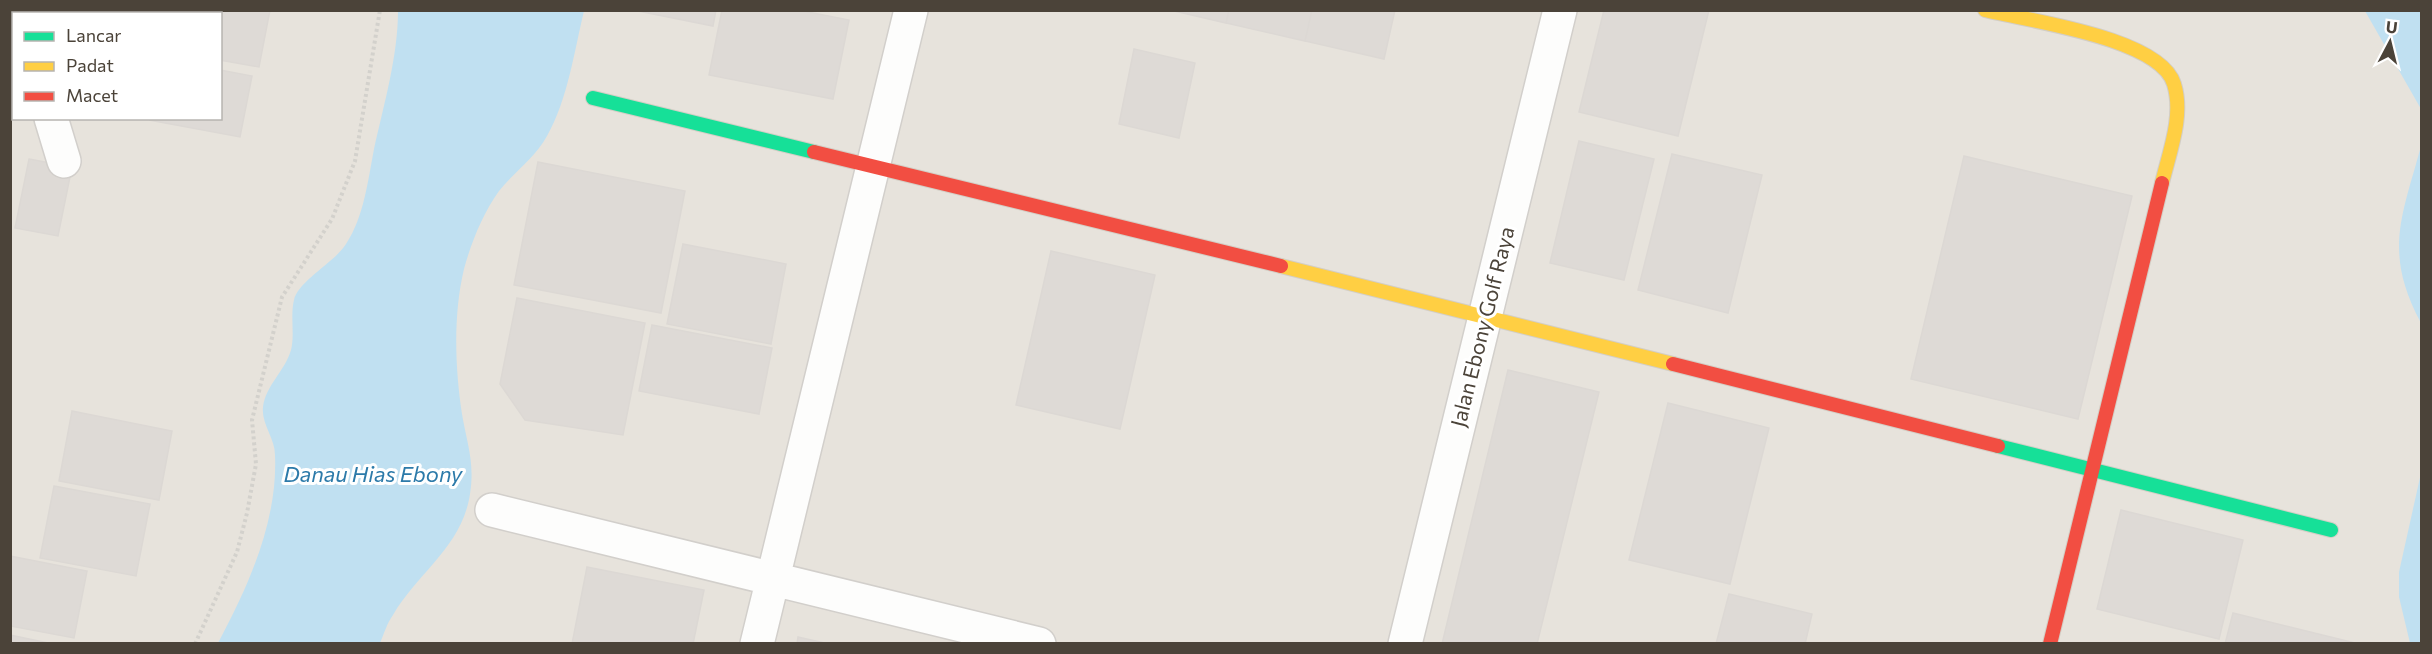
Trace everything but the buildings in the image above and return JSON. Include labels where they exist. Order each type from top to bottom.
[{"type":"street","points":[[757,644],[875,169],[911,10]]},
{"type":"street","name":"Jalan Ebony Golf Raya","points":[[1405,644],[1560,10]]},
{"type":"street","points":[[1985,10],[2138,48],[2162,64],[2178,94],[2176,123],[2050,644]]},
{"type":"street","points":[[593,98],[875,169],[1485,316],[2331,530]]},
{"type":"street","points":[[52,120],[64,161]]},
{"type":"street","points":[[492,510],[1040,644]]},
{"type":"path","points":[[195,644],[237,552],[247,513],[256,464],[252,420],[282,297],[332,219],[355,161],[380,10]]},
{"type":"shaded area","points":[[10,11],[2421,11],[2421,643],[11,643]]},
{"type":"water","name":"Danau Hias Ebony","points":[[398,11],[584,11],[570,75],[554,122],[537,151],[493,200],[478,228],[464,269],[458,305],[456,342],[462,414],[472,472],[465,513],[449,544],[414,585],[391,618],[380,643],[218,643],[259,553],[272,504],[275,455],[264,419],[265,399],[291,350],[293,306],[297,293],[346,244],[357,222],[390,80],[396,45]]},
{"type":"water","points":[[2365,11],[2421,11],[2421,109]]},
{"type":"water","points":[[2421,146],[2421,323],[2409,298],[2399,255],[2403,214]]},
{"type":"water","points":[[2421,473],[2421,643],[2410,643],[2399,597],[2399,572]]},
{"type":"traffic: fast","points":[[593,98],[814,152]]},
{"type":"traffic: fast","points":[[1998,446],[2331,530]]},
{"type":"traffic: slow","points":[[1985,10],[2060,26],[2120,43],[2145,55],[2164,68],[2174,84],[2177,109],[2174,134],[2162,183]]},
{"type":"traffic: slow","points":[[1281,266],[1673,364]]},
{"type":"traffic: jam","points":[[814,152],[1281,266]]},
{"type":"traffic: jam","points":[[2050,644],[2162,183]]},
{"type":"traffic: jam","points":[[1673,364],[1998,446]]}]
